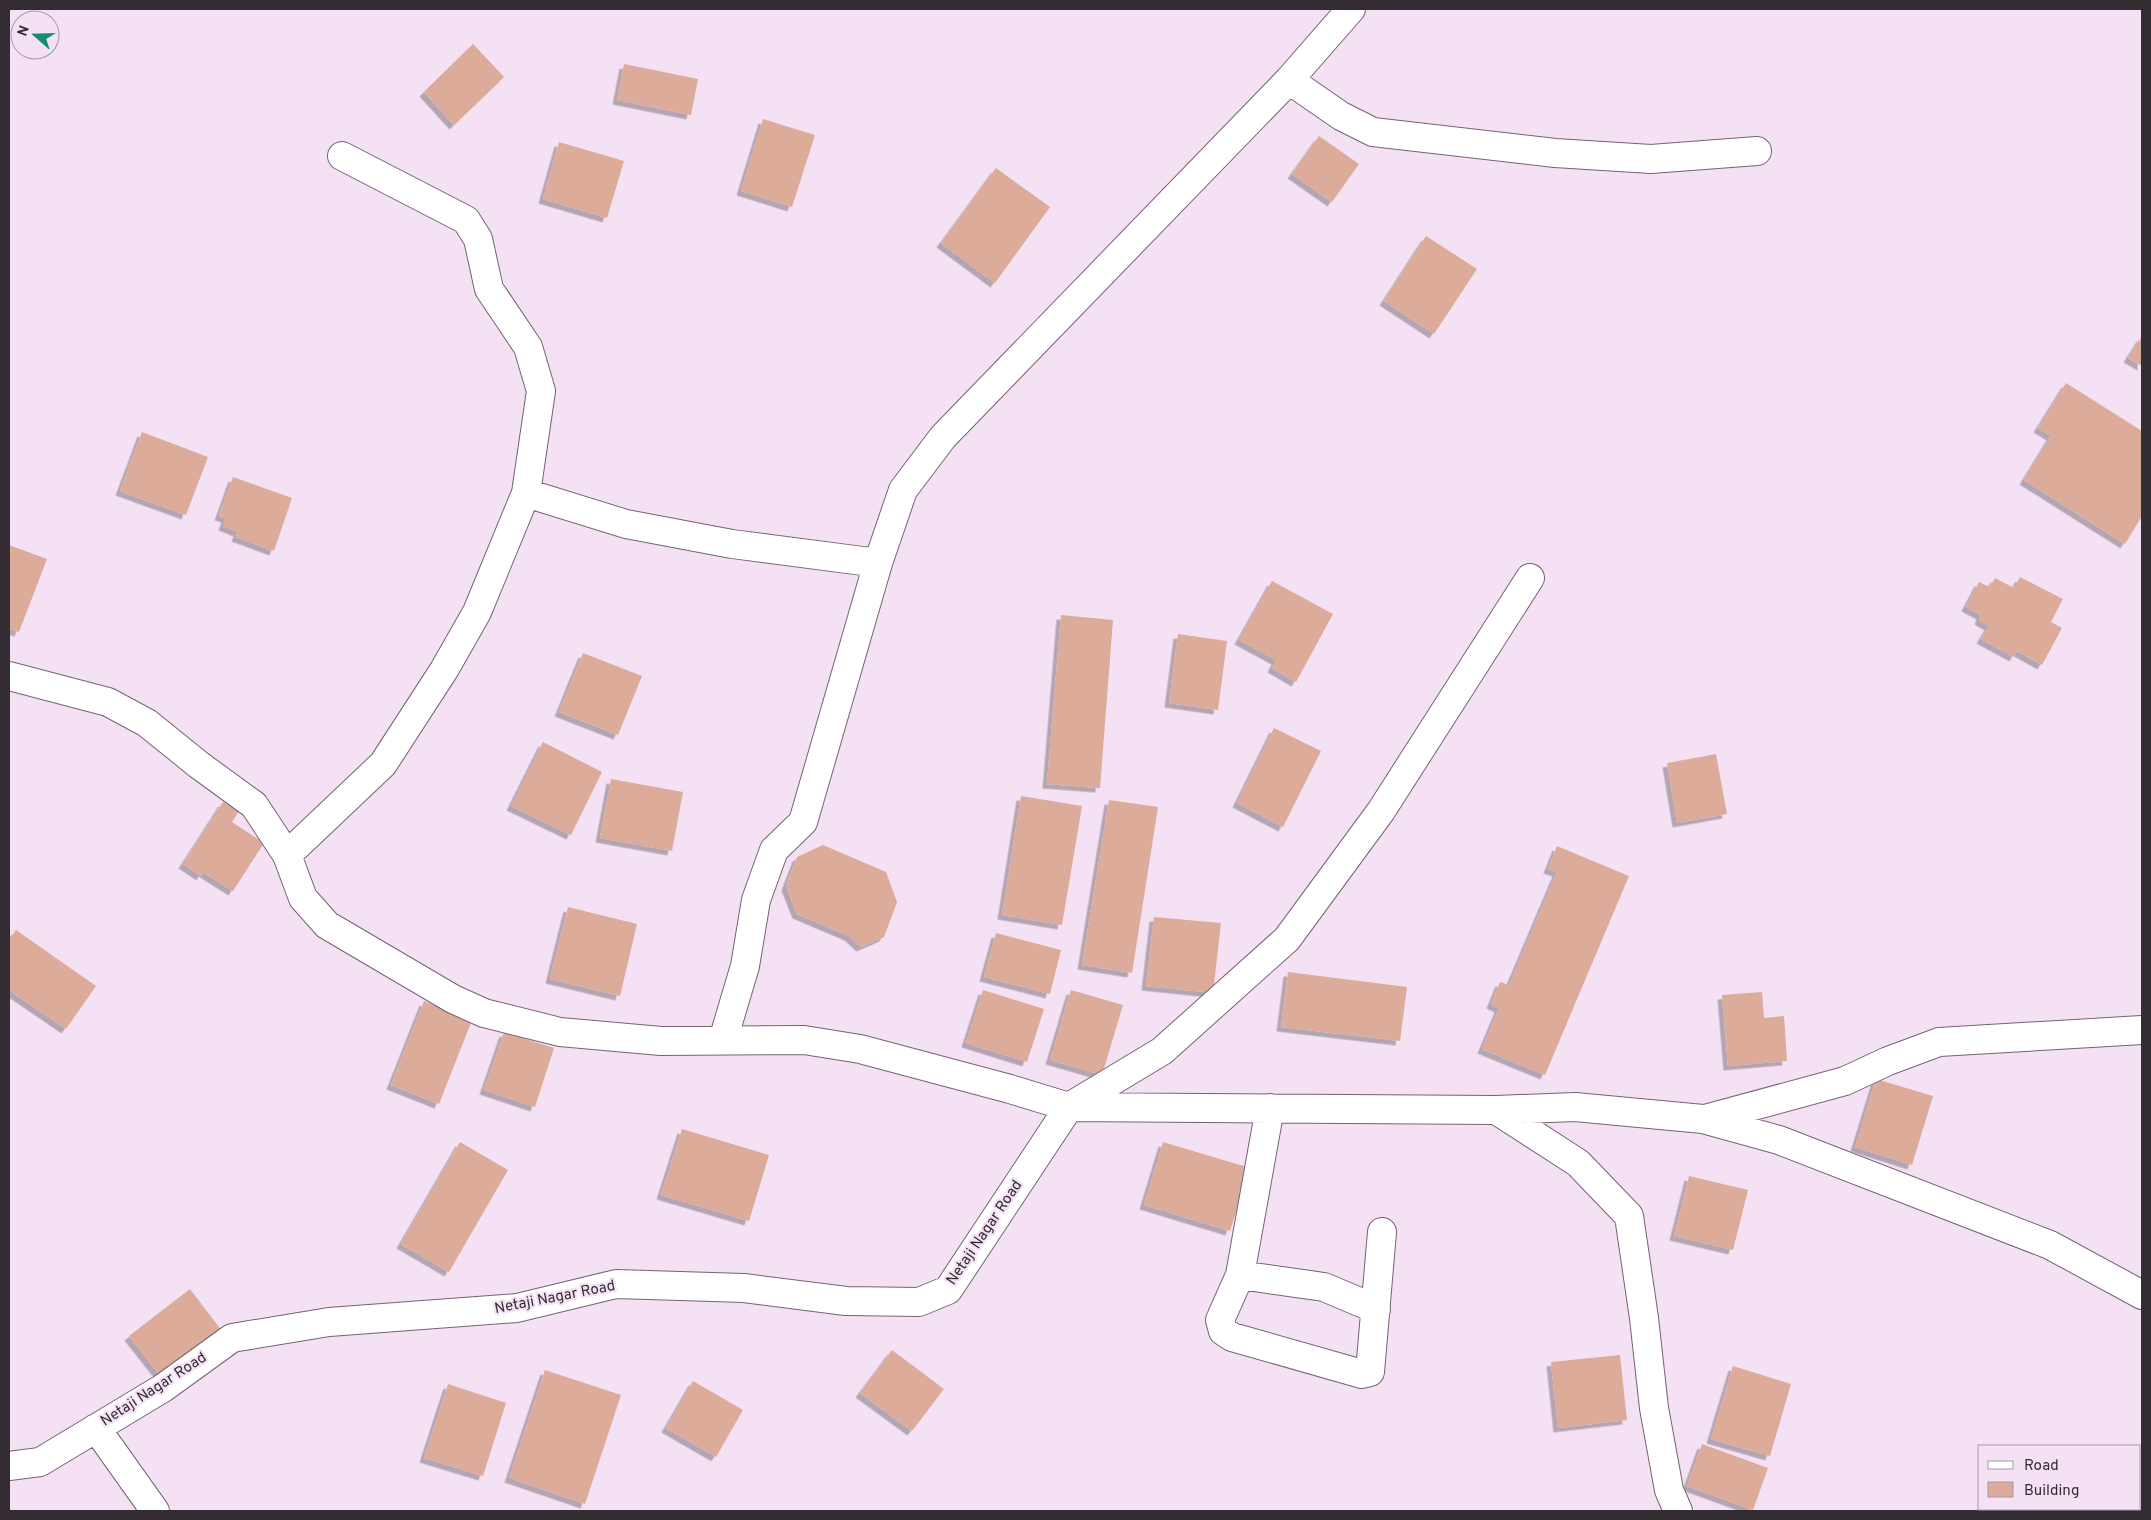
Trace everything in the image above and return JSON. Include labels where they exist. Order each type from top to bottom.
[{"type":"street","points":[[723,1040],[745,966],[756,900],[774,850],[803,822],[878,563],[903,490],[943,437],[1289,80],[1352,9]]},
{"type":"street","points":[[1289,80],[1341,116],[1373,132],[1555,153],[1651,160],[1757,151]]},
{"type":"street","points":[[287,855],[383,764],[444,670],[477,612],[526,493],[541,391],[528,347],[489,289],[478,239],[466,220],[342,156]]},
{"type":"street","points":[[526,493],[626,524],[732,544],[878,563]]},
{"type":"street","points":[[1068,1107],[1162,1050],[1287,939],[1381,811],[1530,578]]},
{"type":"street","points":[[9,676],[108,702],[147,723],[199,766],[254,805],[287,855],[303,898],[327,925],[453,999],[484,1013],[560,1032],[661,1041],[804,1040],[860,1049],[1010,1089],[1068,1107],[1496,1110],[1575,1107],[1703,1119],[1779,1140],[2050,1245],[2142,1295]]},
{"type":"street","points":[[1703,1119],[1845,1081],[1888,1061],[1939,1042],[2142,1030]]},
{"type":"street","name":"Netaji Nagar Road","points":[[9,1466],[40,1462],[163,1388],[232,1338],[329,1322],[517,1308],[616,1284],[744,1288],[846,1301],[919,1302],[948,1290],[1068,1107]]},
{"type":"street","points":[[1270,1108],[1240,1275],[1220,1320],[1223,1332],[1232,1337],[1362,1374],[1370,1372],[1382,1232]]},
{"type":"street","points":[[1496,1110],[1578,1163],[1628,1216],[1644,1318],[1654,1408],[1669,1490],[1678,1511]]},
{"type":"street","points":[[1240,1275],[1324,1287],[1376,1309]]},
{"type":"street","points":[[96,1428],[156,1511]]},
{"type":"building","points":[[473,44],[504,77],[454,125],[424,92]]},
{"type":"building","points":[[624,64],[698,79],[691,115],[617,100]]},
{"type":"building","points":[[763,119],[815,135],[792,207],[741,191]]},
{"type":"building","points":[[1319,136],[1359,164],[1332,202],[1292,174]]},
{"type":"building","points":[[559,142],[624,161],[607,218],[543,199]]},
{"type":"building","points":[[996,168],[1050,207],[995,283],[941,243]]},
{"type":"building","points":[[1426,236],[1477,269],[1434,334],[1384,301]]},
{"type":"building","points":[[2142,336],[2142,366],[2128,358]]},
{"type":"building","points":[[2066,383],[2142,431],[2142,516],[2125,544],[2024,480],[2051,436],[2038,428]]},
{"type":"building","points":[[142,432],[208,457],[186,515],[120,491]]},
{"type":"building","points":[[233,477],[292,498],[274,551],[236,537],[238,532],[223,526],[226,518],[219,516]]},
{"type":"building","points":[[9,545],[47,559],[19,632],[9,629]]},
{"type":"building","points":[[2020,577],[2063,599],[2051,622],[2062,628],[2042,665],[2017,651],[2014,657],[1981,639],[1989,626],[1979,620],[1981,615],[1966,607],[1979,582],[1990,587],[1995,578],[2014,588]]},
{"type":"building","points":[[1272,581],[1333,614],[1296,682],[1272,668],[1276,660],[1239,640]]},
{"type":"building","points":[[1061,615],[1113,620],[1100,788],[1047,784]]},
{"type":"building","points":[[1178,634],[1227,641],[1218,710],[1169,703]]},
{"type":"building","points":[[583,653],[642,676],[618,735],[559,712]]},
{"type":"building","points":[[1274,728],[1321,751],[1283,827],[1237,803]]},
{"type":"building","points":[[543,742],[602,772],[571,835],[511,806]]},
{"type":"building","points":[[1716,754],[1727,814],[1677,823],[1667,763]]},
{"type":"building","points":[[611,779],[683,792],[672,851],[600,838]]},
{"type":"building","points":[[1021,796],[1082,806],[1062,925],[1002,915]]},
{"type":"building","points":[[1109,800],[1158,807],[1132,973],[1082,965]]},
{"type":"building","points":[[223,802],[239,811],[232,822],[264,843],[233,891],[203,872],[201,876],[183,864]]},
{"type":"building","points":[[823,845],[886,872],[897,902],[884,937],[861,947],[849,936],[797,914],[786,886],[797,857]]},
{"type":"building","points":[[1557,846],[1629,876],[1545,1075],[1482,1049],[1499,1008],[1491,1004],[1500,982],[1509,985],[1557,872],[1548,869]]},
{"type":"building","points":[[568,907],[637,924],[620,996],[550,979]]},
{"type":"building","points":[[1154,917],[1221,923],[1213,993],[1146,986]]},
{"type":"building","points":[[16,930],[96,986],[66,1029],[9,990],[9,940]]},
{"type":"building","points":[[996,933],[1061,950],[1050,994],[984,977]]},
{"type":"building","points":[[1288,972],[1407,987],[1400,1041],[1281,1027]]},
{"type":"building","points":[[983,990],[1044,1009],[1027,1062],[966,1043]]},
{"type":"building","points":[[1071,990],[1123,1005],[1102,1075],[1050,1060]]},
{"type":"building","points":[[1762,992],[1764,1018],[1784,1016],[1787,1061],[1728,1066],[1722,995]]},
{"type":"building","points":[[424,1001],[472,1020],[439,1104],[391,1085]]},
{"type":"building","points":[[504,1032],[554,1048],[535,1107],[484,1090]]},
{"type":"building","points":[[1876,1079],[1933,1096],[1912,1165],[1855,1147]]},
{"type":"building","points":[[682,1129],[769,1155],[749,1221],[661,1195]]},
{"type":"building","points":[[460,1142],[508,1170],[449,1272],[401,1244]]},
{"type":"building","points":[[1163,1142],[1250,1168],[1230,1231],[1144,1205]]},
{"type":"building","points":[[1689,1176],[1748,1190],[1733,1250],[1674,1236]]},
{"type":"building","points":[[190,1289],[222,1331],[162,1378],[129,1336]]},
{"type":"building","points":[[892,1350],[944,1389],[912,1431],[860,1393]]},
{"type":"building","points":[[1620,1355],[1627,1420],[1558,1428],[1551,1362]]},
{"type":"building","points":[[1733,1366],[1791,1384],[1770,1456],[1711,1439]]},
{"type":"building","points":[[545,1370],[621,1395],[585,1504],[509,1478]]},
{"type":"building","points":[[693,1381],[743,1410],[716,1457],[666,1428]]},
{"type":"building","points":[[448,1384],[506,1403],[483,1476],[424,1458]]},
{"type":"building","points":[[1702,1444],[1768,1468],[1753,1510],[1687,1486]]}]
